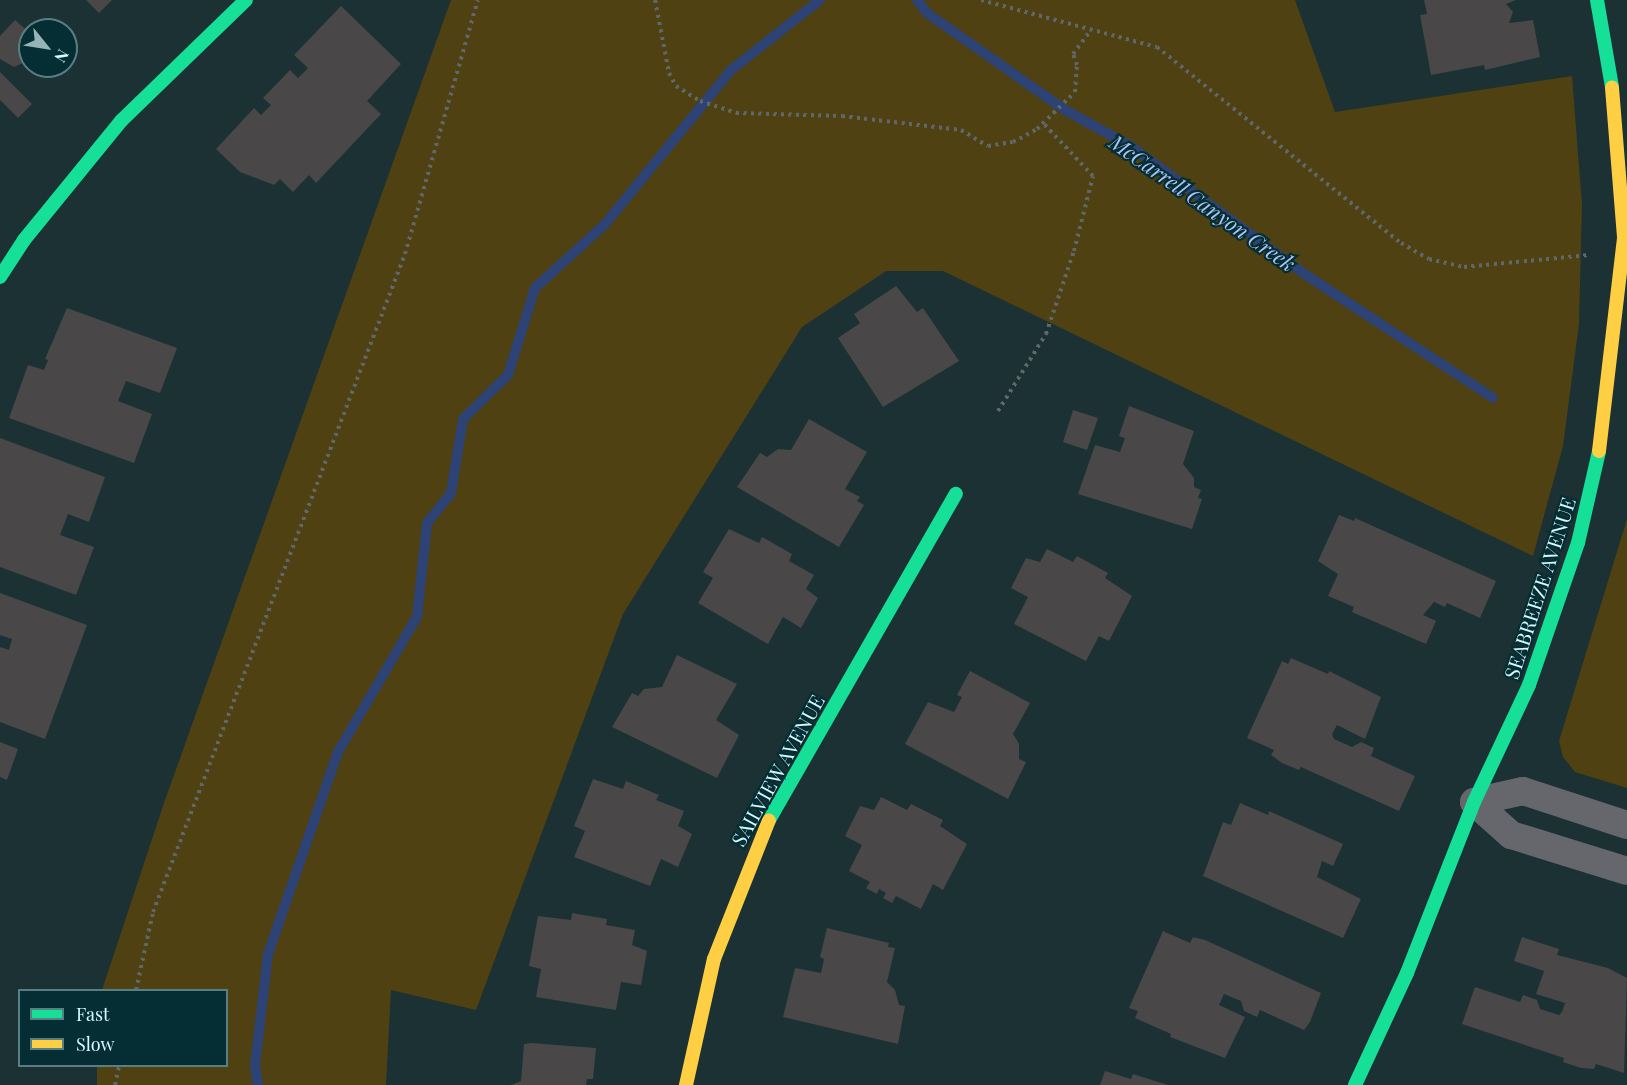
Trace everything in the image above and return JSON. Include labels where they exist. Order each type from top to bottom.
[{"type":"street","points":[[0,277],[24,240],[122,121],[246,0]]},
{"type":"street","name":"SEABREEZE AVENUE","points":[[1355,1085],[1407,973],[1474,802],[1529,685],[1578,543],[1603,434],[1624,237],[1611,75],[1597,0]]},
{"type":"street","name":"SAILVIEW AVENUE","points":[[686,1085],[714,959],[764,828],[956,494]]},
{"type":"street","points":[[1474,802],[1523,791],[1627,825]]},
{"type":"street","points":[[1474,802],[1512,836],[1627,871]]},
{"type":"path","points":[[136,989],[153,912],[405,254],[478,0]]},
{"type":"path","points":[[655,0],[669,73],[676,86],[700,101],[727,110],[842,116],[961,130],[988,146],[1013,142],[1043,123],[1075,92],[1077,65],[1073,54],[1092,30]]},
{"type":"path","points":[[981,0],[1157,47],[1401,243],[1429,259],[1464,267],[1588,255]]},
{"type":"path","points":[[998,411],[1046,334],[1074,251],[1093,176],[1043,123]]},
{"type":"path","points":[[115,1085],[119,1067]]},
{"type":"shaded area","points":[[451,0],[1295,0],[1335,112],[1572,76],[1582,205],[1579,324],[1563,446],[1533,556],[943,271],[886,271],[802,327],[623,614],[476,1010],[391,990],[386,1085],[97,1085],[97,1067],[228,1067],[228,989],[102,989],[164,803]]},
{"type":"shaded area","points":[[1627,519],[1627,788],[1575,772],[1563,757],[1559,741]]},
{"type":"building","points":[[86,0],[112,0],[99,13]]},
{"type":"building","points":[[1424,0],[1516,0],[1506,4],[1513,12],[1509,23],[1533,20],[1540,57],[1485,70],[1484,65],[1431,75],[1420,15],[1427,14]]},
{"type":"building","points":[[341,6],[401,64],[367,101],[381,114],[316,183],[309,175],[293,192],[280,179],[274,185],[240,172],[216,149],[254,108],[261,115],[271,105],[263,98],[290,70],[298,78],[308,68],[294,55]]},
{"type":"building","points":[[15,20],[18,23],[18,65],[14,67],[0,59],[0,36]]},
{"type":"building","points":[[0,72],[32,104],[18,118],[0,100]]},
{"type":"building","points":[[896,286],[917,312],[923,308],[959,361],[883,407],[838,338],[860,323],[854,314]]},
{"type":"building","points":[[67,308],[177,348],[160,393],[126,381],[118,401],[152,414],[134,463],[9,418],[28,365],[44,370],[48,360],[45,359]]},
{"type":"building","points":[[1129,406],[1194,431],[1183,464],[1194,478],[1194,487],[1201,490],[1198,498],[1202,499],[1192,529],[1078,494],[1095,445],[1120,452],[1125,438],[1119,436]]},
{"type":"building","points":[[1073,410],[1098,418],[1087,450],[1063,442]]},
{"type":"building","points":[[809,419],[867,452],[845,489],[860,497],[857,501],[864,505],[839,547],[737,487],[760,453],[767,457],[778,449],[791,450]]},
{"type":"building","points":[[0,438],[105,477],[89,522],[68,514],[60,535],[94,547],[76,595],[0,567]]},
{"type":"building","points":[[1339,515],[1354,521],[1355,518],[1496,581],[1480,618],[1447,603],[1445,607],[1434,602],[1423,615],[1436,621],[1426,644],[1352,612],[1354,607],[1328,596],[1338,574],[1318,561]]},
{"type":"building","points":[[729,529],[759,543],[762,537],[792,554],[789,561],[814,575],[806,589],[818,598],[801,628],[783,617],[768,644],[698,603],[713,578],[703,572]]},
{"type":"building","points":[[1047,549],[1073,562],[1077,556],[1108,573],[1105,578],[1132,596],[1109,641],[1099,636],[1086,661],[1014,624],[1028,597],[1011,588],[1026,558],[1040,562]]},
{"type":"building","points":[[0,593],[87,625],[45,739],[0,722],[0,647],[9,650],[12,639],[0,635]]},
{"type":"building","points":[[677,655],[737,684],[716,720],[739,735],[717,778],[612,727],[632,693],[638,696],[644,689],[662,687]]},
{"type":"building","points":[[1291,658],[1328,674],[1329,671],[1381,697],[1365,739],[1337,725],[1332,734],[1334,739],[1352,747],[1361,742],[1374,748],[1371,756],[1415,776],[1399,811],[1301,767],[1299,770],[1282,763],[1271,755],[1274,750],[1247,738],[1282,661],[1288,664]]},
{"type":"building","points":[[970,671],[1030,703],[1013,734],[1019,744],[1019,759],[1026,762],[1008,799],[905,744],[928,702],[954,712],[962,697],[957,695]]},
{"type":"building","points":[[0,742],[18,749],[7,780],[0,777]]},
{"type":"building","points":[[593,779],[623,789],[626,781],[659,795],[656,800],[684,811],[678,826],[692,834],[678,867],[661,859],[650,886],[574,857],[585,831],[574,826]]},
{"type":"building","points":[[881,797],[907,810],[911,804],[943,820],[940,826],[967,844],[943,890],[933,884],[921,909],[896,896],[892,903],[883,898],[886,893],[879,889],[877,894],[866,888],[870,882],[849,871],[862,845],[845,836],[860,806],[874,810]]},
{"type":"building","points":[[1240,803],[1268,815],[1269,811],[1343,844],[1333,866],[1322,861],[1317,877],[1361,899],[1343,938],[1203,876],[1223,822],[1231,825]]},
{"type":"building","points":[[572,913],[607,919],[606,925],[635,930],[632,945],[647,951],[641,985],[621,982],[616,1010],[536,997],[541,969],[529,966],[538,916],[571,920]]},
{"type":"building","points":[[827,928],[889,943],[888,947],[895,948],[887,982],[895,990],[899,1005],[905,1006],[898,1044],[783,1017],[795,968],[821,973],[824,959],[820,957]]},
{"type":"building","points":[[1163,931],[1190,943],[1193,937],[1205,940],[1321,993],[1310,1022],[1304,1030],[1260,1010],[1257,1017],[1244,1011],[1241,1001],[1224,994],[1219,1005],[1245,1017],[1225,1058],[1170,1037],[1171,1034],[1135,1018],[1138,1011],[1129,1008]]},
{"type":"building","points":[[1522,937],[1559,949],[1557,955],[1608,968],[1627,978],[1624,1073],[1596,1064],[1594,1069],[1581,1068],[1563,1062],[1564,1058],[1462,1024],[1475,987],[1520,1002],[1523,995],[1537,1000],[1540,1009],[1559,1015],[1562,1012],[1565,1003],[1536,994],[1544,971],[1514,961]]},
{"type":"building","points":[[524,1044],[596,1048],[593,1079],[587,1079],[586,1085],[511,1085],[521,1081]]},
{"type":"building","points":[[1105,1071],[1131,1079],[1133,1074],[1168,1085],[1100,1085]]},
{"type":"waterway","points":[[258,1085],[255,1066],[268,954],[338,752],[417,617],[427,523],[451,493],[463,419],[508,375],[535,288],[605,224],[731,70],[820,0]]},
{"type":"waterway","name":"McCarrell Canyon Creek","points":[[917,0],[927,13],[1065,110],[1132,147],[1303,273],[1493,398]]},
{"type":"traffic: fast","points":[[0,277],[24,240],[121,121],[246,0]]},
{"type":"traffic: fast","points":[[1597,0],[1612,87]]},
{"type":"traffic: fast","points":[[1355,1085],[1407,973],[1474,802],[1529,685],[1578,543],[1599,451]]},
{"type":"traffic: fast","points":[[769,820],[956,494]]},
{"type":"traffic: slow","points":[[1599,451],[1624,237],[1612,87]]},
{"type":"traffic: slow","points":[[686,1085],[714,959],[769,820]]}]
